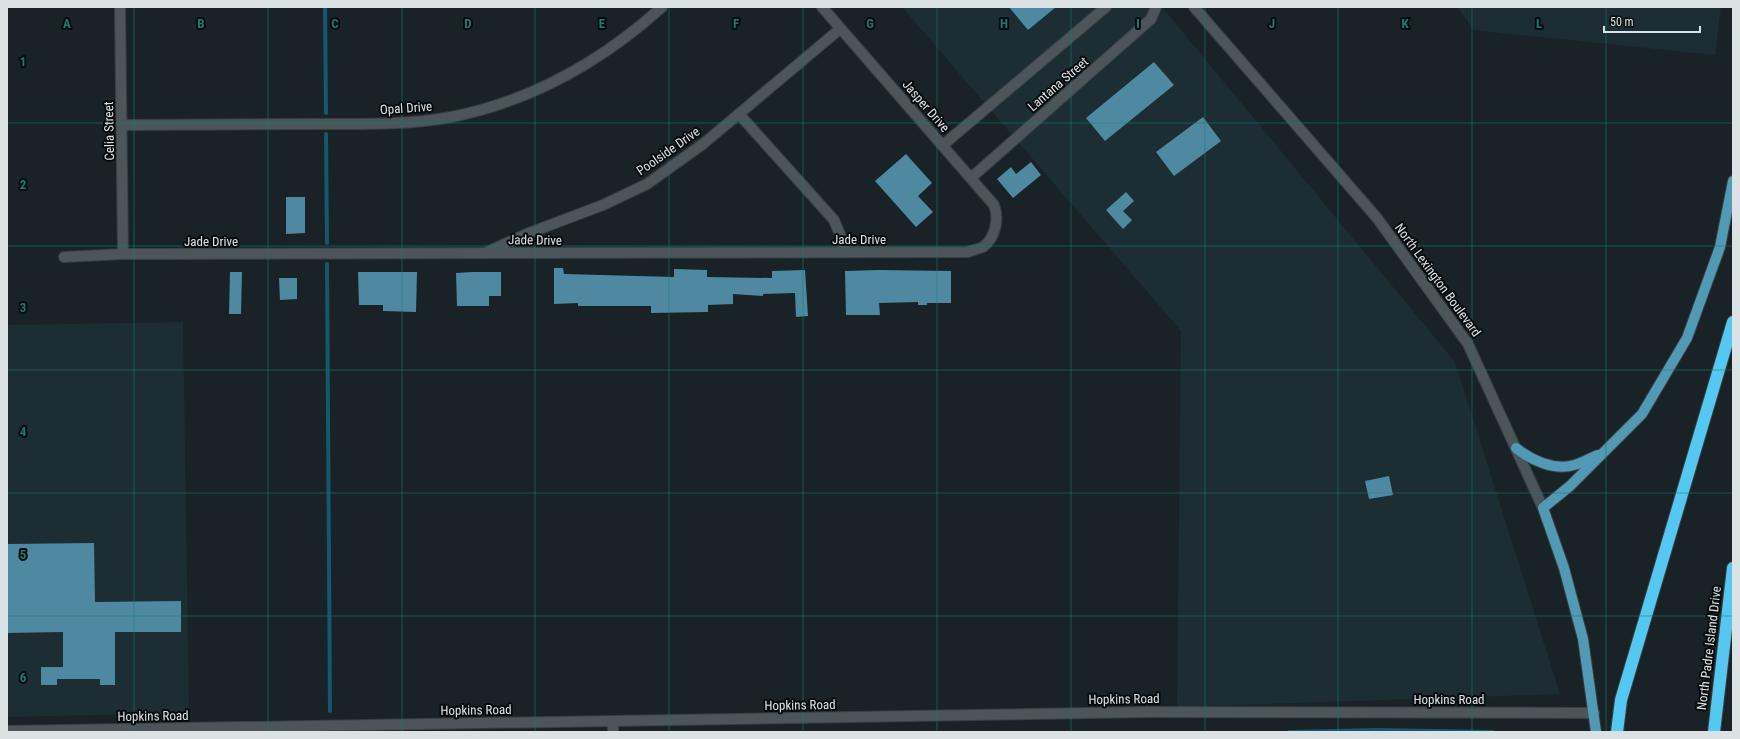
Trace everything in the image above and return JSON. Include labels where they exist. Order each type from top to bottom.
[{"type":"highway","points":[[1617,732],[1621,700],[1733,322]]},
{"type":"highway","name":"North Padre Island Drive","points":[[1714,732],[1733,568]]},
{"type":"main road","points":[[1542,508],[1570,486],[1642,414],[1687,338],[1720,247],[1733,181]]},
{"type":"main road","points":[[1516,448],[1526,456],[1542,463],[1557,466],[1573,466],[1603,453]]},
{"type":"main road","name":"North Lexington Boulevard","points":[[1542,508],[1564,568],[1583,639],[1596,732]]},
{"type":"street","name":"Celia Street","points":[[120,7],[123,254]]},
{"type":"street","name":"Opal Drive","points":[[122,125],[384,124],[450,118],[499,105],[545,87],[592,62],[644,23],[662,7]]},
{"type":"street","name":"Jasper Drive","points":[[822,7],[994,204],[997,214],[995,228]]},
{"type":"street","points":[[943,145],[1106,7]]},
{"type":"street","name":"Lantana Street","points":[[972,177],[1151,19],[1156,7]]},
{"type":"street","name":"North Lexington Boulevard","points":[[1194,7],[1386,231],[1468,344],[1542,508]]},
{"type":"street","name":"Poolside Drive","points":[[485,253],[529,232],[603,205],[647,184],[703,144],[840,29]]},
{"type":"street","points":[[739,114],[834,220],[847,252]]},
{"type":"street","name":"Jade Drive","points":[[64,257],[123,254],[968,252],[982,247],[990,239],[995,228]]},
{"type":"street","name":"Hopkins Road","points":[[7,731],[1147,712],[1594,713]]},
{"type":"street","points":[[613,721],[613,732]]},
{"type":"shaded area","points":[[902,7],[1162,7],[1455,362],[1560,694],[1177,707],[1181,331]]},
{"type":"shaded area","points":[[1457,7],[1721,7],[1715,55],[1474,30]]},
{"type":"shaded area","points":[[183,322],[189,713],[7,717],[7,325]]},
{"type":"building","points":[[1009,7],[1056,7],[1028,30]]},
{"type":"building","points":[[1154,62],[1174,85],[1105,141],[1086,118]]},
{"type":"building","points":[[1203,117],[1221,141],[1174,176],[1156,152]]},
{"type":"building","points":[[906,154],[932,183],[918,196],[933,212],[916,227],[875,181]]},
{"type":"building","points":[[1031,162],[1041,175],[1013,198],[997,179],[1011,167],[1016,174]]},
{"type":"building","points":[[1126,192],[1134,201],[1123,211],[1132,220],[1123,229],[1106,210]]},
{"type":"building","points":[[286,197],[305,197],[305,233],[286,234]]},
{"type":"building","points":[[554,268],[563,268],[564,274],[674,277],[674,269],[707,270],[707,277],[772,278],[772,271],[805,270],[808,316],[796,317],[795,293],[763,294],[763,296],[733,294],[733,304],[708,305],[708,312],[651,313],[651,306],[578,306],[578,303],[554,304]]},
{"type":"building","points":[[845,271],[951,271],[951,303],[927,303],[927,305],[918,305],[918,302],[879,303],[880,315],[846,315]]},
{"type":"building","points":[[230,272],[242,272],[241,314],[229,314]]},
{"type":"building","points":[[358,272],[417,272],[416,312],[383,311],[383,305],[359,305]]},
{"type":"building","points":[[501,272],[501,296],[489,296],[489,306],[457,306],[456,273]]},
{"type":"building","points":[[279,278],[297,278],[297,299],[280,300]]},
{"type":"building","points":[[1389,476],[1393,495],[1369,499],[1365,481]]},
{"type":"building","points":[[94,543],[95,602],[181,601],[181,632],[115,632],[115,685],[100,685],[100,679],[57,679],[57,685],[41,685],[41,667],[63,667],[63,632],[7,633],[7,544]]},
{"type":"waterway","points":[[325,7],[326,113]]},
{"type":"waterway","points":[[326,134],[327,243]]},
{"type":"waterway","points":[[327,264],[330,711]]},
{"type":"waterway","points":[[1289,732],[1377,730],[1493,732]]}]
